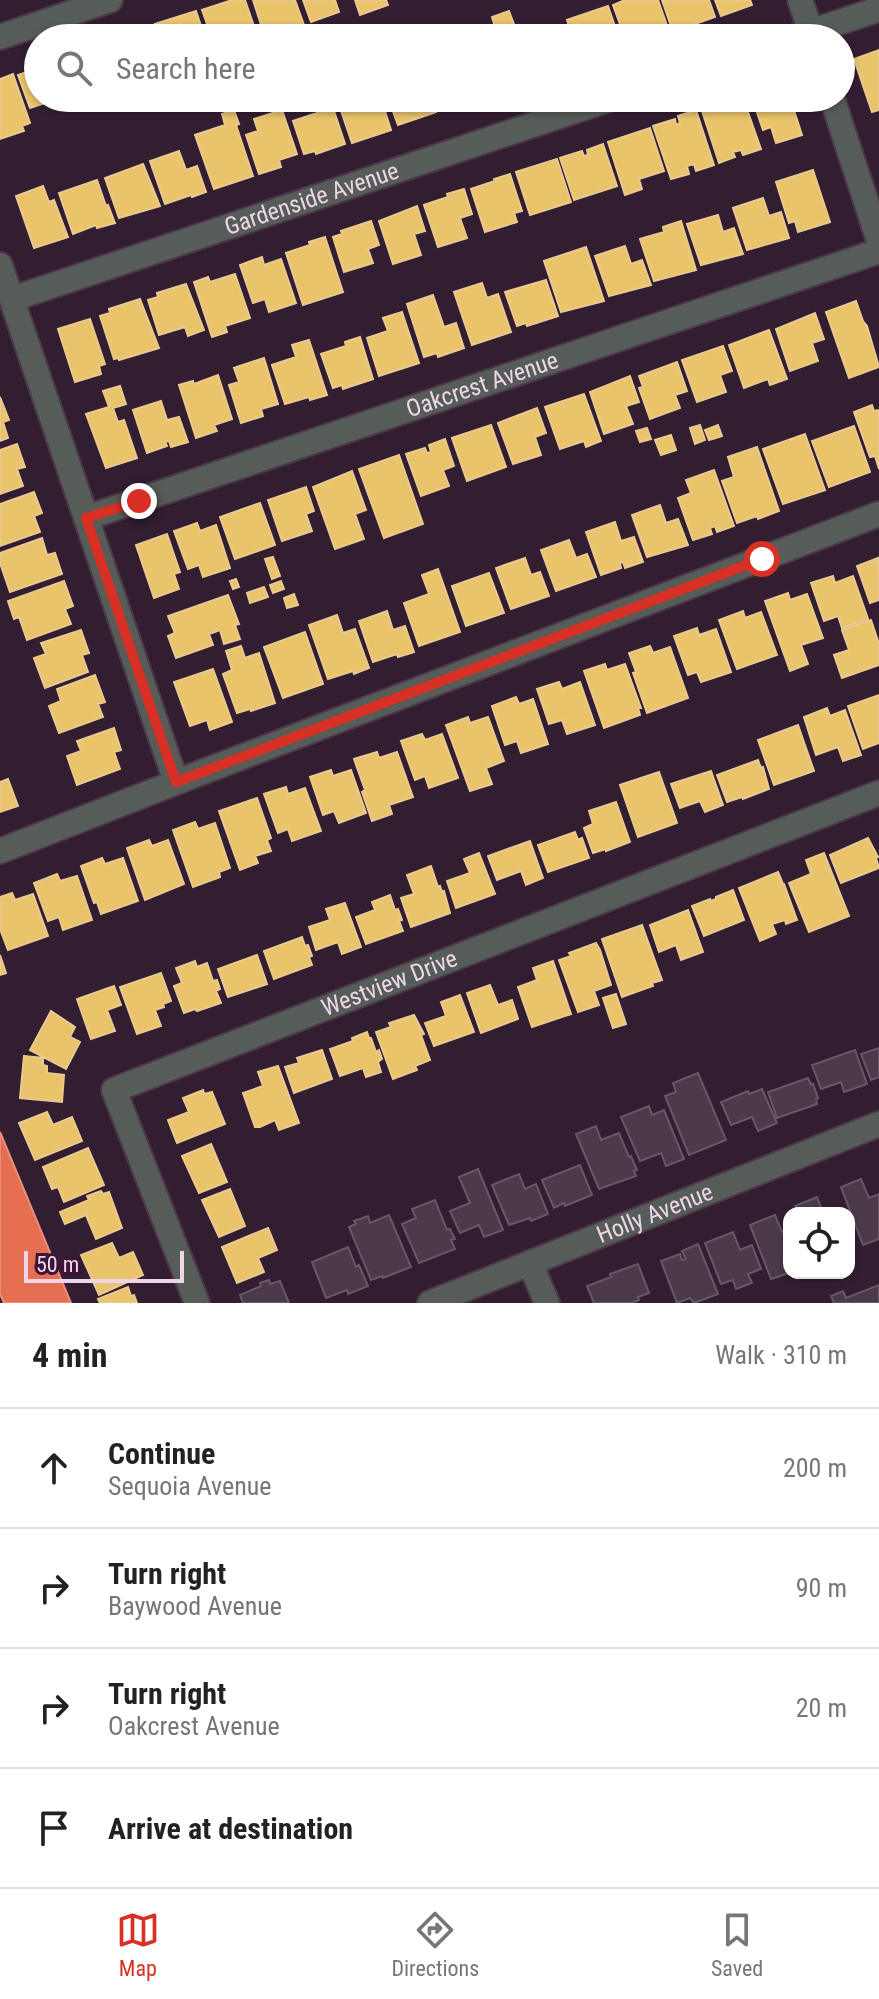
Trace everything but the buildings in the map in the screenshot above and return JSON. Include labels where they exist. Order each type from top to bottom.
[{"type":"street","points":[[39,24],[110,0]]},
{"type":"street","points":[[800,0],[803,24]]},
{"type":"street","points":[[838,24],[879,9]]},
{"type":"street","points":[[0,37],[24,29]]},
{"type":"street","name":"Gardenside Avenue","points":[[12,299],[571,112]]},
{"type":"street","points":[[837,112],[879,241]]},
{"type":"street","name":"Oakcrest Avenue","points":[[86,518],[879,251]]},
{"type":"street","points":[[0,265],[176,782]]},
{"type":"street","points":[[0,851],[879,514]]},
{"type":"street","name":"Westview Drive","points":[[197,1303],[114,1090],[879,793]]},
{"type":"street","name":"Holly Avenue","points":[[430,1303],[879,1124]]},
{"type":"street","points":[[530,1263],[547,1303]]},
{"type":"route","points":[[139,501],[86,518],[176,782],[762,559]]}]
